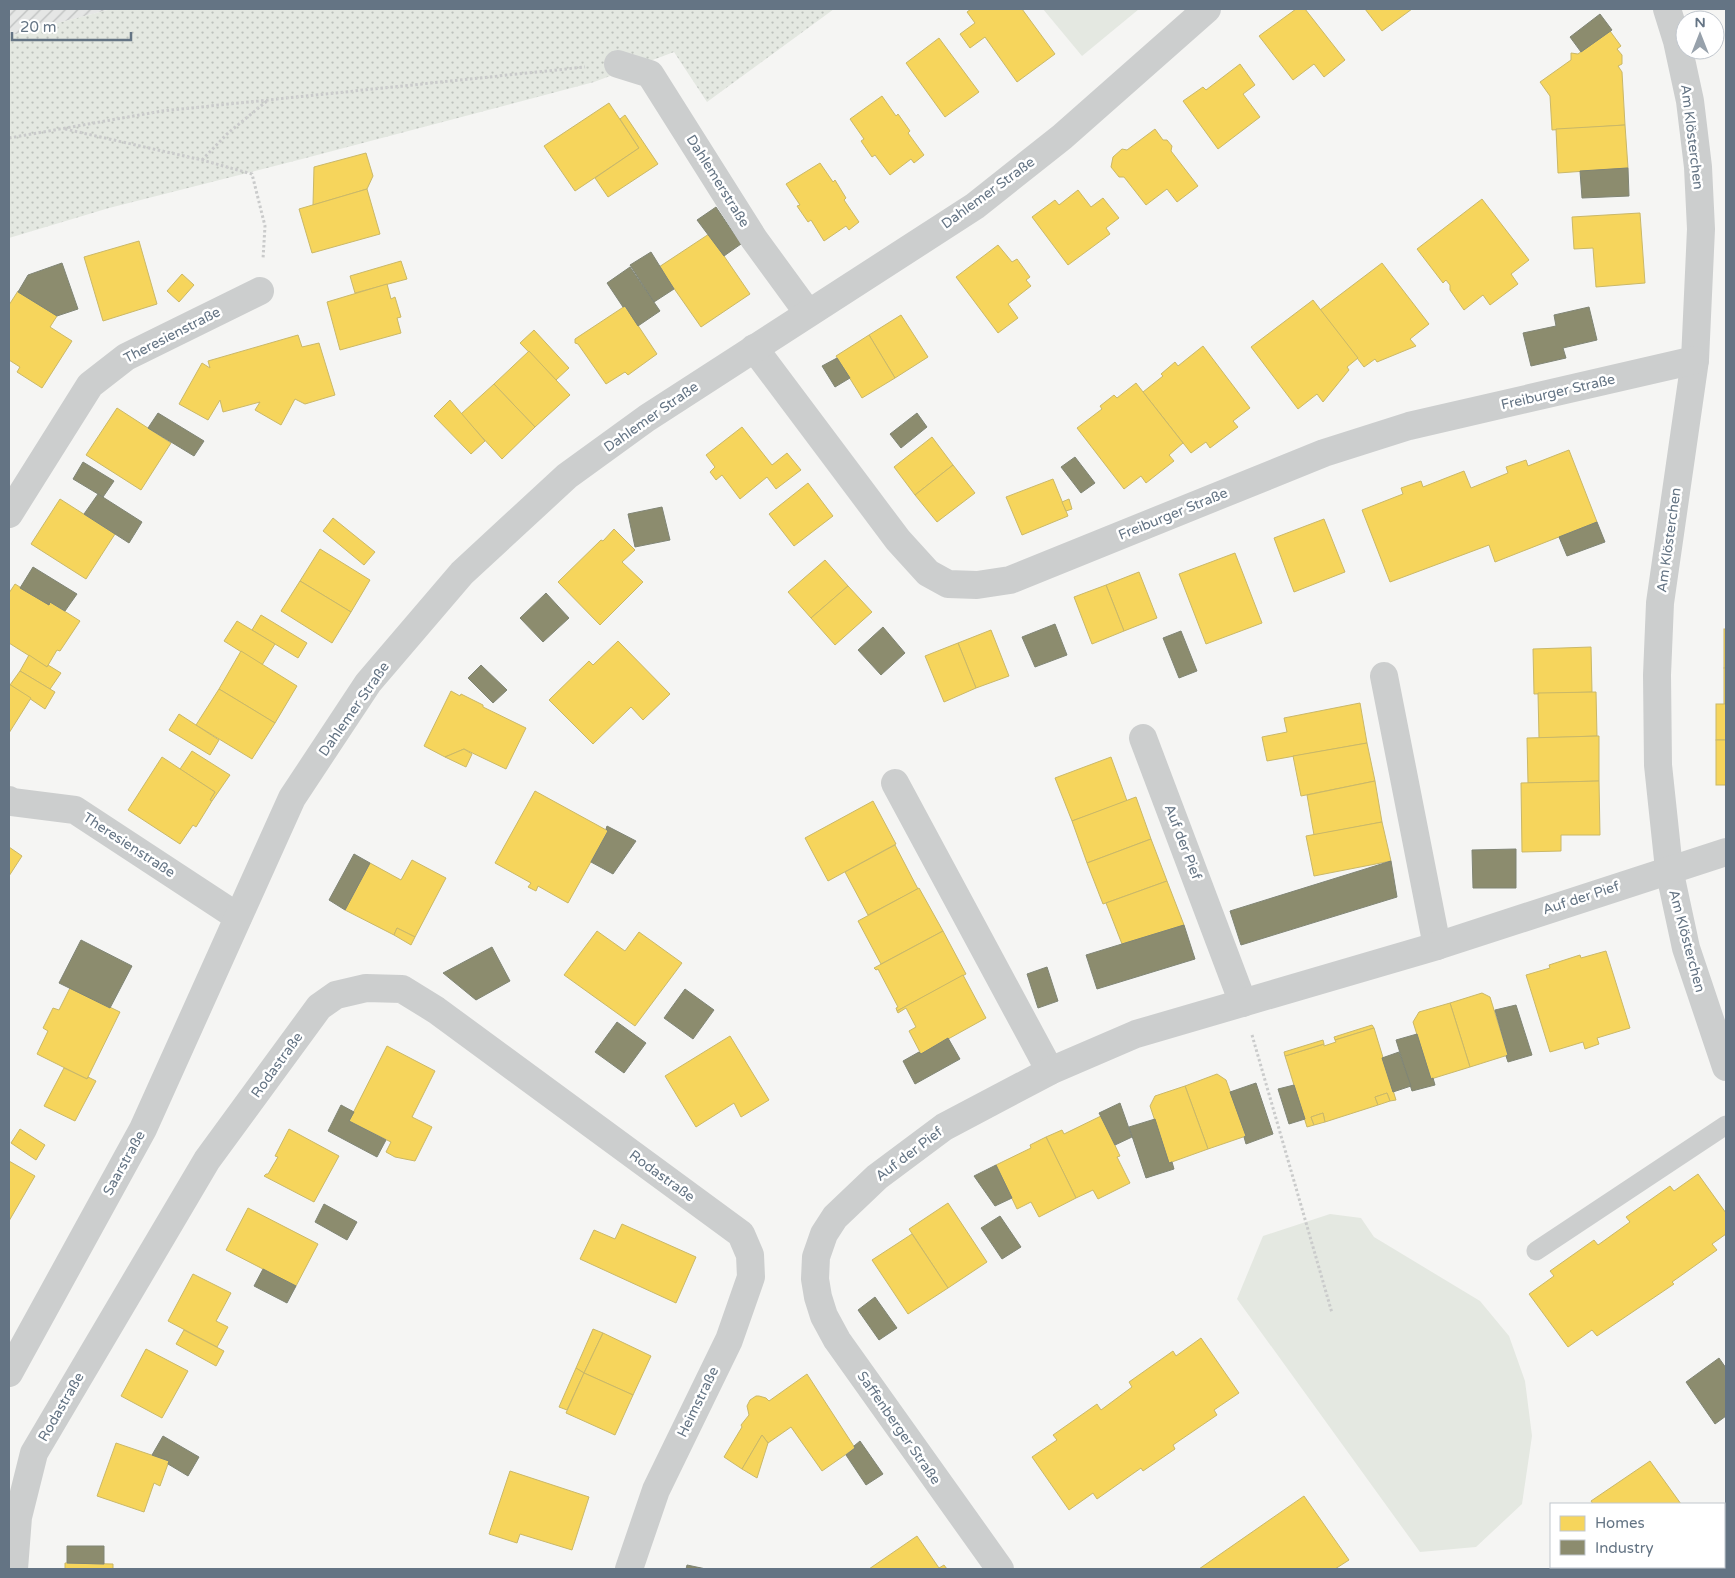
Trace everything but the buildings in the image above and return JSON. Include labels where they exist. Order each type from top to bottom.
[{"type":"street","name":"Dahlemer Straße","points":[[226,946],[292,798],[368,683],[462,573],[567,476],[647,418],[974,206],[1062,137],[1207,9]]},
{"type":"street","name":"Am Klösterchen","points":[[1667,9],[1690,101],[1698,166],[1701,229],[1695,360],[1660,603],[1657,675],[1658,765],[1669,869],[1686,948],[1726,1067]]},
{"type":"street","name":"Dahlemerstraße","points":[[618,64],[650,74],[754,239],[808,313]]},
{"type":"street","name":"Theresienstraße","points":[[9,514],[90,385],[126,357],[260,291]]},
{"type":"street","name":"Freiburger Straße","points":[[754,348],[898,540],[928,573],[948,584],[977,585],[1010,580],[1324,453],[1409,426],[1695,360]]},
{"type":"street","points":[[1384,676],[1437,946]]},
{"type":"street","name":"Auf der Pief","points":[[1143,738],[1243,1003]]},
{"type":"street","points":[[895,783],[1050,1071]]},
{"type":"street","name":"Theresienstraße","points":[[9,800],[12,802],[76,810],[238,917]]},
{"type":"street","name":"Auf der Pief","points":[[815,1279],[816,1257],[824,1234],[835,1217],[878,1177],[944,1127],[1050,1071],[1136,1034],[1437,946],[1726,852]]},
{"type":"street","name":"Saarstraße","points":[[9,1373],[143,1129],[226,946]]},
{"type":"street","name":"Rodastraße","points":[[14,1569],[18,1517],[34,1453],[206,1160],[319,1007],[336,994],[366,988],[402,989],[436,1010],[740,1234]]},
{"type":"street","name":"Heimstraße","points":[[629,1569],[656,1490],[729,1340],[752,1277],[750,1255],[740,1234]]},
{"type":"street","name":"Saffenberger Straße","points":[[815,1279],[824,1316],[837,1340],[1000,1569]]},
{"type":"lane","points":[[1536,1251],[1726,1125]]},
{"type":"path","points":[[9,138],[162,112],[618,64]]},
{"type":"path","points":[[202,160],[228,133],[268,101]]},
{"type":"path","points":[[62,128],[202,160],[252,174],[265,226],[260,291]]},
{"type":"path","points":[[1243,1003],[1332,1313]]},
{"type":"shaded area","points":[[9,9],[111,9],[9,36]]},
{"type":"shaded area","points":[[111,9],[834,9],[707,102],[674,52],[594,82],[109,208],[9,238],[9,36]]},
{"type":"shaded area","points":[[1043,9],[1139,9],[1082,56]]},
{"type":"shaded area","points":[[1330,1214],[1361,1218],[1374,1237],[1480,1301],[1509,1336],[1525,1381],[1532,1436],[1522,1504],[1476,1547],[1420,1552],[1237,1299],[1263,1236]]}]
